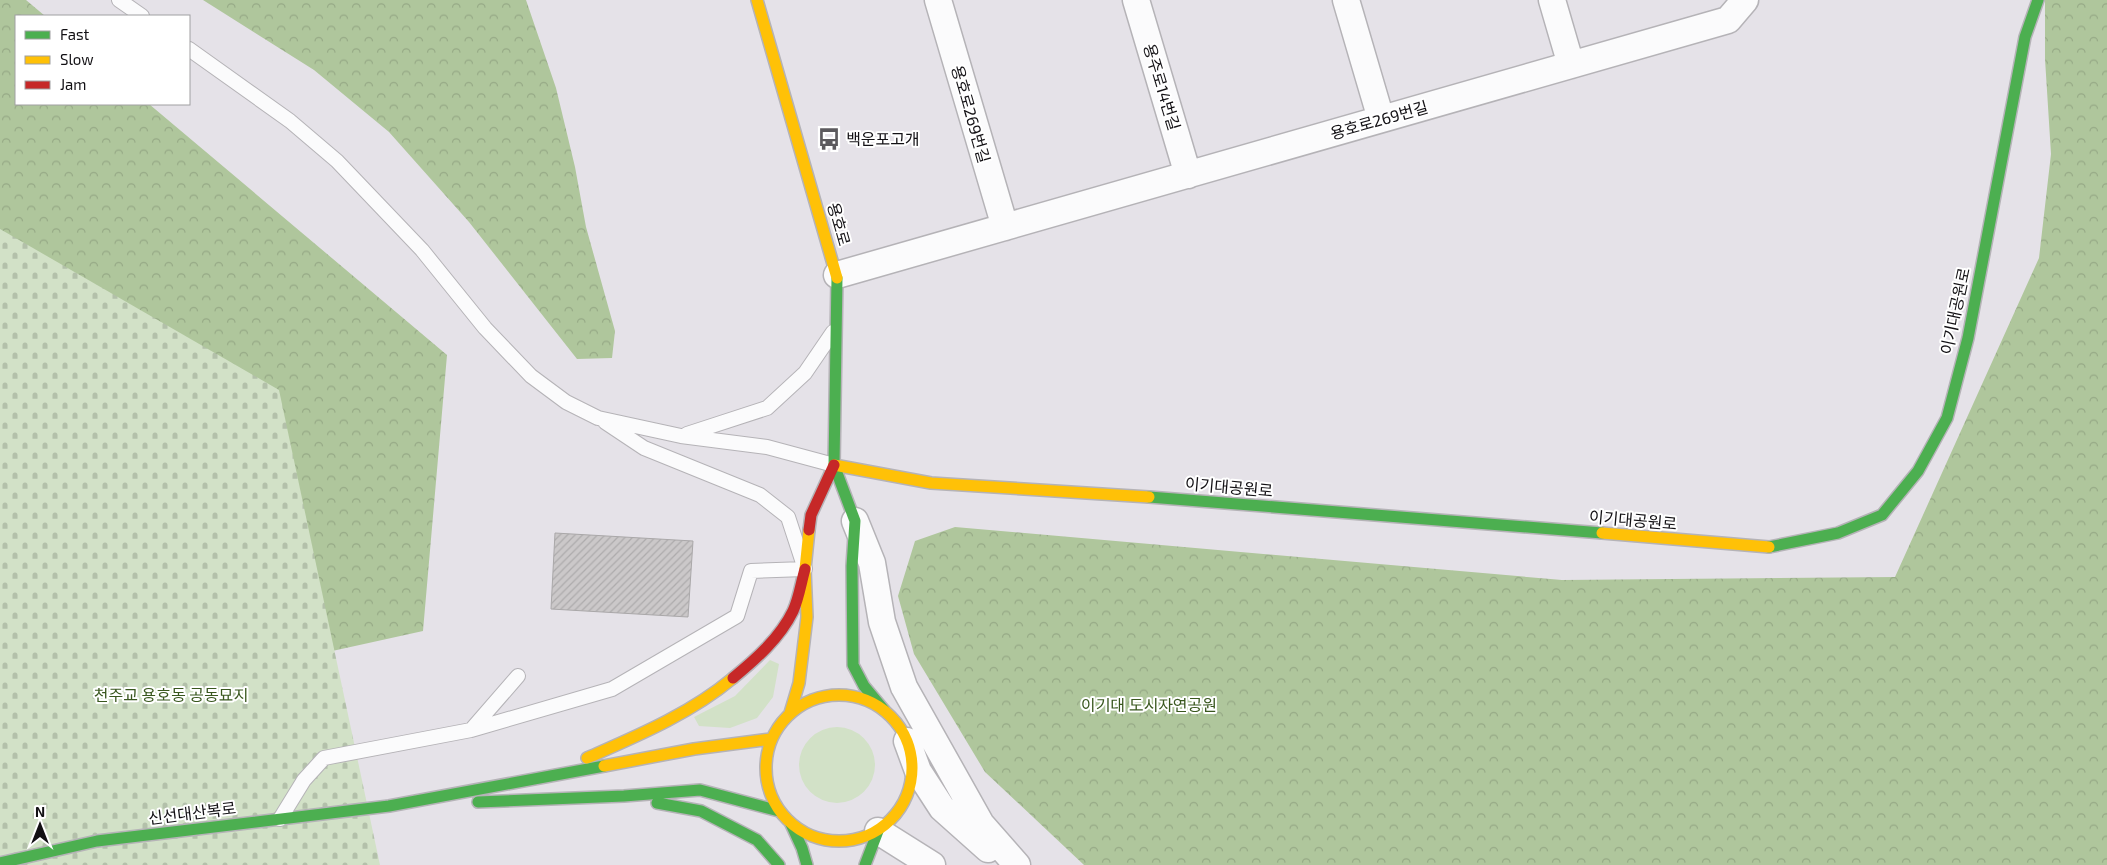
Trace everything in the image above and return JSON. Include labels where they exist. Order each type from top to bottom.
[{"type":"main road","name":"용호로","points":[[757,0],[837,275],[834,465]]},
{"type":"main road","name":"이기대공원로","points":[[834,465],[931,483],[1191,500],[1772,547],[1838,533],[1882,514],[1918,471],[1947,418],[1968,338],[2025,37],[2038,0]]},
{"type":"main road","points":[[834,465],[855,521],[852,566],[853,665],[864,686],[897,724],[907,740],[912,760],[910,787],[905,800],[894,817],[878,831],[857,840],[834,842],[810,836],[791,824],[779,811],[768,788],[765,764],[771,740],[779,725],[790,713],[811,700],[836,695],[861,698],[884,710]]},
{"type":"main road","points":[[790,713],[799,682],[807,617],[805,569],[811,514],[834,465]]},
{"type":"main road","points":[[544,776],[662,723],[728,683],[771,644],[792,614],[805,569]]},
{"type":"main road","points":[[389,806],[694,749],[771,740]]},
{"type":"main road","points":[[389,806],[624,796],[700,790],[779,811]]},
{"type":"main road","points":[[624,796],[701,811],[758,840],[779,865]]},
{"type":"main road","name":"신선대산복로","points":[[0,863],[97,841],[389,806]]},
{"type":"main road","points":[[791,824],[802,848],[807,865]]},
{"type":"main road","points":[[865,865],[878,831]]},
{"type":"street","name":"용호로269번길","points":[[938,0],[1005,227]]},
{"type":"street","name":"용주로14번길","points":[[1136,0],[1188,175]]},
{"type":"street","points":[[1346,0],[1381,120]]},
{"type":"street","points":[[1552,0],[1571,65]]},
{"type":"street","name":"용호로269번길","points":[[837,275],[1728,20],[1745,0]]},
{"type":"street","points":[[855,521],[872,563],[882,622],[904,687],[981,824],[1017,865]]},
{"type":"street","points":[[907,740],[918,771],[942,808],[1008,865]]},
{"type":"street","points":[[878,831],[932,865]]},
{"type":"lane","points":[[120,0],[141,15]]},
{"type":"lane","points":[[190,50],[290,121],[337,161],[422,250],[485,328],[531,376],[566,402],[598,418],[644,448],[760,495],[788,517],[805,569],[751,572],[737,616],[612,689],[471,730],[324,758],[304,780],[280,819]]},
{"type":"lane","points":[[682,436],[767,408],[805,373],[836,327]]},
{"type":"lane","points":[[598,418],[682,436],[767,447],[834,465]]},
{"type":"lane","points":[[471,730],[518,676]]},
{"type":"green space","points":[[0,0],[26,0],[44,15],[15,15],[15,105],[150,105],[447,355],[423,631],[69,709],[0,744]]},
{"type":"green space","points":[[203,0],[526,0],[556,88],[575,167],[586,227],[615,331],[612,358],[577,359],[469,222],[389,132],[314,70]]},
{"type":"green space","name":"이기대 도시자연공원","points":[[2045,0],[2107,0],[2107,865],[1084,865],[985,772],[914,654],[898,596],[915,541],[955,527],[1562,580],[1895,577],[2039,258],[2051,154],[2045,59]]},
{"type":"green space","name":"천주교 용호동 공동묘지","points":[[0,229],[279,390],[380,865],[0,865]]},
{"type":"green space","points":[[770,660],[779,664],[773,697],[757,718],[730,728],[699,726],[694,717],[735,696]]},
{"type":"green space","points":[[837,727],[852,730],[864,738],[872,750],[875,765],[872,780],[864,792],[852,800],[837,803],[822,800],[810,792],[802,780],[799,765],[802,750],[810,738],[822,730]]},
{"type":"building","points":[[555,533],[693,541],[688,617],[551,609]]},
{"type":"traffic: fast","points":[[1769,547],[1838,533],[1882,515],[1918,471],[1947,418],[1968,338],[2025,37],[2038,0]]},
{"type":"traffic: fast","points":[[837,278],[834,465],[855,521],[852,566],[853,665],[864,686],[884,710]]},
{"type":"traffic: fast","points":[[1149,497],[1602,533]]},
{"type":"traffic: fast","points":[[0,863],[97,841],[389,806],[604,766]]},
{"type":"traffic: fast","points":[[478,802],[624,796],[700,790],[779,811]]},
{"type":"traffic: fast","points":[[657,803],[701,811],[757,840],[779,865]]},
{"type":"traffic: fast","points":[[791,824],[802,848],[807,865]]},
{"type":"traffic: fast","points":[[865,865],[878,831]]},
{"type":"traffic: slow","points":[[757,0],[837,278]]},
{"type":"traffic: slow","points":[[834,465],[931,483],[1149,497]]},
{"type":"traffic: slow","points":[[790,713],[799,683],[807,617],[805,569],[809,530]]},
{"type":"traffic: slow","points":[[1602,533],[1769,547]]},
{"type":"traffic: slow","points":[[587,758],[644,733],[681,713],[699,703],[733,678]]},
{"type":"traffic: slow","points":[[839,695],[867,700],[891,716],[907,740],[912,768],[907,796],[891,820],[867,836],[839,841],[811,836],[787,820],[771,796],[766,768],[771,740],[787,716],[811,700],[839,695]]},
{"type":"traffic: slow","points":[[604,766],[694,749],[771,739]]},
{"type":"traffic: jam","points":[[809,530],[811,515],[834,465]]},
{"type":"traffic: jam","points":[[733,678],[766,648],[788,621],[797,601],[805,569]]},
{"type":"place","name":"백운포고개","points":[[829,139]]}]
